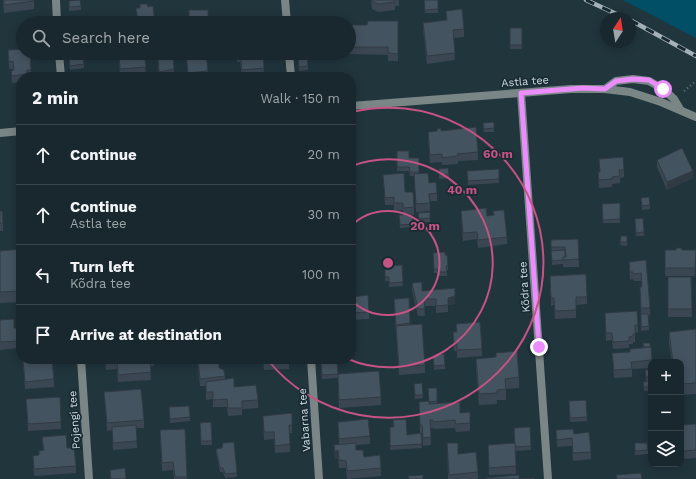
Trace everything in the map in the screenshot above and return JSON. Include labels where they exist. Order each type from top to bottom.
[{"type":"street","points":[[56,0],[57,16]]},
{"type":"street","points":[[285,0],[286,16]]},
{"type":"street","points":[[60,60],[61,72]]},
{"type":"street","points":[[290,60],[291,72]]},
{"type":"street","points":[[605,89],[616,81],[633,79],[649,80],[669,94],[674,99],[680,110]]},
{"type":"street","name":"Astla tee","points":[[356,106],[583,88],[630,92],[661,102],[696,117]]},
{"type":"street","name":"Kõdra tee","points":[[521,93],[548,479]]},
{"type":"street","points":[[0,133],[16,131]]},
{"type":"street","name":"Pojengi tee","points":[[81,364],[89,479]]},
{"type":"street","name":"Vabarna tee","points":[[311,364],[319,479]]},
{"type":"shaded area","points":[[623,0],[696,0],[696,38]]},
{"type":"building","points":[[4,0],[34,0],[34,1],[4,5]]},
{"type":"building","points":[[80,0],[81,6],[69,7],[69,1]]},
{"type":"building","points":[[372,0],[395,0],[395,2],[378,4]]},
{"type":"building","points":[[424,0],[438,0],[438,9],[425,10]]},
{"type":"building","points":[[140,4],[147,4],[148,7],[153,6],[154,16],[137,16],[136,8],[140,8]]},
{"type":"building","points":[[462,9],[464,29],[453,30],[455,53],[427,56],[423,23],[447,20],[446,11]]},
{"type":"building","points":[[189,10],[208,10],[208,16],[189,16]]},
{"type":"building","points":[[368,21],[398,21],[398,54],[388,53],[388,47],[356,47],[356,25],[367,25]]},
{"type":"building","points":[[510,28],[522,28],[522,45],[510,45]]},
{"type":"building","points":[[16,49],[16,60],[30,60],[31,70],[27,70],[27,72],[16,72],[16,75],[12,76],[11,71],[14,70],[13,61],[9,62],[8,50]]},
{"type":"building","points":[[69,60],[84,60],[84,64],[70,66]]},
{"type":"building","points":[[119,60],[145,60],[146,67],[120,69]]},
{"type":"building","points":[[158,60],[173,60],[174,69],[159,72]]},
{"type":"building","points":[[187,60],[207,60],[208,71],[188,72]]},
{"type":"building","points":[[241,60],[263,60],[264,68],[242,70]]},
{"type":"building","points":[[298,60],[307,60],[308,66],[299,67]]},
{"type":"building","points":[[494,122],[494,128],[484,129],[483,123]]},
{"type":"building","points":[[476,127],[478,152],[457,154],[458,156],[442,158],[442,154],[430,155],[428,132],[437,131],[437,129],[441,128],[441,131]]},
{"type":"building","points":[[682,148],[693,171],[667,182],[657,160]]},
{"type":"building","points":[[397,151],[409,151],[409,158],[419,158],[419,172],[410,172],[409,167],[397,167]]},
{"type":"building","points":[[623,157],[624,170],[619,170],[620,176],[612,177],[612,179],[599,180],[599,159]]},
{"type":"building","points":[[448,168],[449,174],[439,175],[439,169]]},
{"type":"building","points":[[499,169],[499,179],[468,181],[467,171]]},
{"type":"building","points":[[404,173],[405,192],[413,192],[414,207],[403,208],[403,203],[394,203],[394,197],[385,198],[383,175]]},
{"type":"building","points":[[428,173],[429,183],[436,182],[437,193],[429,194],[430,203],[416,204],[414,174]]},
{"type":"building","points":[[649,197],[650,205],[642,206],[641,198]]},
{"type":"building","points":[[620,203],[620,219],[603,220],[602,204]]},
{"type":"building","points":[[486,208],[487,216],[494,215],[493,211],[504,210],[507,237],[478,240],[477,232],[463,233],[461,211]]},
{"type":"building","points":[[0,211],[2,211],[3,223],[0,223]]},
{"type":"building","points":[[430,212],[430,218],[419,219],[418,213]]},
{"type":"building","points":[[412,214],[413,224],[400,225],[399,215]]},
{"type":"building","points":[[643,218],[644,232],[636,233],[635,219]]},
{"type":"building","points":[[621,236],[627,236],[627,242],[620,242]]},
{"type":"building","points":[[578,239],[579,259],[563,260],[563,257],[566,257],[565,247],[551,247],[551,240]]},
{"type":"building","points":[[676,248],[682,248],[682,250],[696,250],[695,268],[665,268],[665,250],[676,250]]},
{"type":"building","points":[[16,249],[16,291],[0,292],[0,251]]},
{"type":"building","points":[[565,250],[565,257],[563,257],[563,260],[552,261],[551,251]]},
{"type":"building","points":[[445,252],[445,255],[447,255],[447,272],[438,272],[437,269],[434,269],[433,253]]},
{"type":"building","points":[[646,260],[650,308],[641,308],[641,273],[634,274],[633,272],[630,272],[629,262]]},
{"type":"building","points":[[402,265],[403,282],[389,283],[389,277],[385,277],[385,266]]},
{"type":"building","points":[[586,274],[587,297],[576,297],[576,310],[555,311],[554,298],[551,298],[550,276]]},
{"type":"building","points":[[668,277],[691,277],[692,309],[668,309]]},
{"type":"building","points":[[422,282],[422,291],[455,288],[455,296],[448,298],[448,305],[436,306],[436,299],[424,299],[425,309],[418,309],[412,283]]},
{"type":"building","points":[[368,295],[369,312],[356,313],[356,296]]},
{"type":"building","points":[[409,298],[410,323],[396,325],[394,299]]},
{"type":"building","points":[[637,311],[638,325],[635,325],[635,334],[629,337],[629,341],[613,342],[612,333],[606,333],[605,313]]},
{"type":"building","points":[[641,314],[648,314],[649,326],[641,327]]},
{"type":"building","points":[[14,319],[16,341],[0,342],[0,320]]},
{"type":"building","points":[[480,322],[482,349],[457,350],[457,343],[454,343],[453,332],[457,332],[456,324]]},
{"type":"building","points":[[422,324],[425,365],[399,367],[396,326]]},
{"type":"building","points":[[696,329],[696,383],[684,384],[684,359],[673,359],[669,332]]},
{"type":"building","points":[[643,343],[650,343],[650,347],[644,347]]},
{"type":"building","points":[[651,347],[652,359],[631,362],[632,369],[614,370],[612,353],[630,352],[630,349]]},
{"type":"building","points":[[517,351],[519,377],[505,379],[506,389],[497,390],[497,393],[479,394],[476,359],[496,357],[496,353]]},
{"type":"building","points":[[444,354],[445,365],[434,366],[433,355]]},
{"type":"building","points":[[23,364],[52,364],[54,379],[25,382]]},
{"type":"building","points":[[117,364],[150,364],[151,372],[118,375]]},
{"type":"building","points":[[198,364],[219,364],[219,368],[224,370],[225,376],[200,379]]},
{"type":"building","points":[[321,364],[337,364],[338,374],[322,375]]},
{"type":"building","points":[[645,370],[648,370],[648,377],[646,377]]},
{"type":"building","points":[[379,371],[381,397],[339,400],[338,374]]},
{"type":"building","points":[[234,378],[234,387],[256,385],[258,400],[242,401],[242,408],[228,408],[227,399],[213,400],[213,392],[206,392],[206,382]]},
{"type":"building","points":[[648,381],[648,387],[644,387],[643,382]]},
{"type":"building","points":[[422,383],[423,395],[415,395],[414,384]]},
{"type":"building","points":[[428,388],[437,388],[437,401],[429,402]]},
{"type":"building","points":[[141,389],[144,420],[107,423],[104,392]]},
{"type":"building","points":[[60,397],[61,422],[28,424],[26,399]]},
{"type":"building","points":[[586,400],[587,417],[570,418],[569,401]]},
{"type":"building","points":[[429,401],[429,404],[460,402],[460,413],[470,412],[470,423],[456,424],[455,420],[434,422],[433,420],[430,420],[431,437],[423,438],[422,425],[420,425],[419,402]]},
{"type":"building","points":[[189,406],[190,417],[170,419],[169,407]]},
{"type":"building","points":[[292,413],[292,425],[289,425],[290,444],[275,446],[274,432],[264,432],[263,416]]},
{"type":"building","points":[[368,419],[370,436],[339,439],[338,422]]},
{"type":"building","points":[[406,419],[407,435],[421,433],[422,444],[390,446],[390,427],[394,427],[393,420]]},
{"type":"building","points":[[211,422],[212,441],[201,441],[200,423]]},
{"type":"building","points":[[696,424],[696,450],[684,451],[684,425]]},
{"type":"building","points":[[136,425],[137,441],[113,443],[112,427]]},
{"type":"building","points":[[530,427],[531,446],[515,447],[514,428]]},
{"type":"building","points":[[185,429],[187,477],[175,477],[173,462],[162,463],[160,430]]},
{"type":"building","points":[[573,429],[574,434],[589,432],[591,452],[573,453],[572,438],[557,440],[556,430]]},
{"type":"building","points":[[66,435],[67,448],[74,448],[76,466],[34,469],[33,456],[39,455],[39,451],[44,450],[42,437]]},
{"type":"building","points":[[234,442],[237,473],[225,474],[223,468],[220,468],[216,449],[222,448],[223,443]]},
{"type":"building","points":[[356,443],[356,450],[363,450],[364,457],[380,455],[381,468],[347,471],[346,461],[339,460],[338,450],[335,452],[334,445]]},
{"type":"building","points":[[447,443],[458,443],[458,454],[476,452],[478,472],[449,475]]},
{"type":"building","points":[[515,443],[516,466],[489,468],[488,445]]},
{"type":"building","points":[[635,443],[647,443],[648,450],[635,451]]},
{"type":"building","points":[[125,468],[126,479],[111,479],[110,470]]},
{"type":"building","points":[[641,473],[642,479],[617,479],[616,475]]},
{"type":"building","points":[[423,475],[423,479],[409,479],[408,476]]},
{"type":"building","points":[[519,475],[519,479],[485,478]]},
{"type":"railway","points":[[586,0],[612,12]]},
{"type":"railway","points":[[636,23],[696,56]]},
{"type":"route","points":[[539,347],[521,93],[583,88],[605,89],[616,81],[633,79],[649,80],[663,89]]}]
